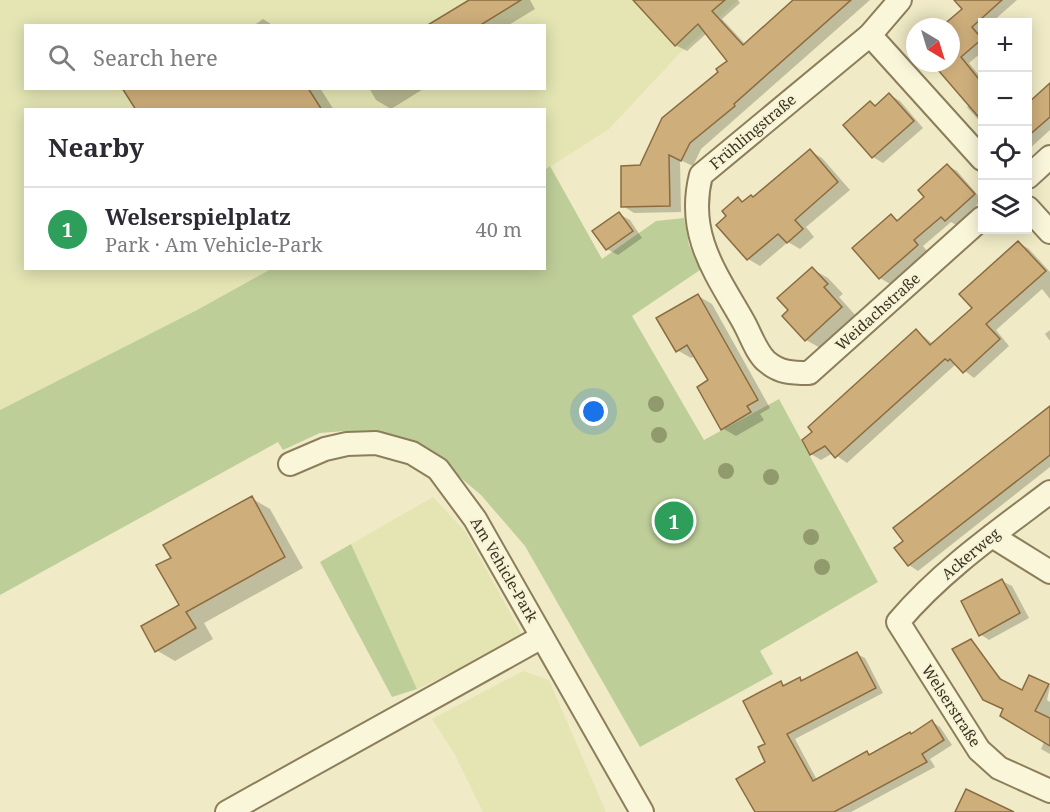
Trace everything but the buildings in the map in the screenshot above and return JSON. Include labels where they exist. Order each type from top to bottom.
[{"type":"street","name":"Frühlingstraße","points":[[765,360],[701,242],[696,217],[696,194],[701,175],[870,35],[900,0]]},
{"type":"street","points":[[870,35],[978,155]]},
{"type":"street","points":[[1032,173],[1050,157]]},
{"type":"street","points":[[1032,212],[1050,232]]},
{"type":"street","name":"Weidachstraße","points":[[765,360],[784,373],[809,373],[978,222]]},
{"type":"street","name":"Am Vehicle-Park","points":[[290,464],[325,449],[347,444],[376,443],[412,453],[438,469],[475,519],[642,812]]},
{"type":"street","name":"Ackerweg","points":[[898,622],[916,600],[992,536],[1050,492]]},
{"type":"street","points":[[992,536],[1050,572]]},
{"type":"street","name":"Welserstraße","points":[[898,622],[979,750],[999,768],[1050,791]]},
{"type":"street","points":[[226,812],[542,637]]},
{"type":"green space","points":[[0,0],[738,0],[680,53],[609,129],[546,169],[546,108],[24,108],[24,270],[269,270],[197,310],[0,410]]},
{"type":"green space","points":[[550,166],[602,259],[656,221],[684,218],[689,245],[700,270],[632,316],[704,440],[779,399],[878,582],[760,651],[773,674],[640,747],[525,546],[481,495],[429,451],[416,442],[378,432],[320,433],[283,450],[278,442],[0,595],[0,410],[197,310],[269,270],[546,270],[546,169]]},
{"type":"green space","points":[[433,497],[465,531],[524,638],[417,689],[351,544]]},
{"type":"green space","points":[[351,544],[417,689],[392,697],[320,562]]},
{"type":"green space","points":[[523,671],[549,680],[606,812],[483,812],[454,753],[432,719]]},
{"type":"place","name":"Welserspielplatz","points":[[674,521]]}]
